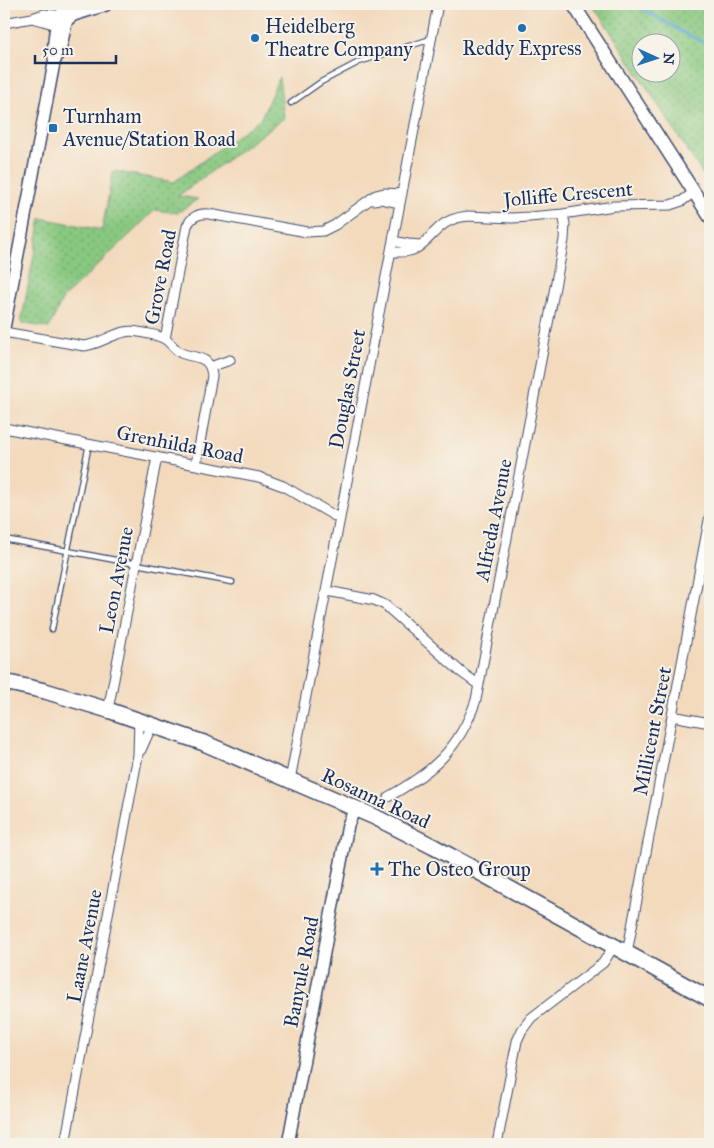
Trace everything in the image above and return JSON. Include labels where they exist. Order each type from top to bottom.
[{"type":"highway","name":"Rosanna Road","points":[[4,682],[45,691],[204,742],[355,808],[399,828],[710,999]]},
{"type":"main road","points":[[573,4],[710,217]]},
{"type":"street","points":[[4,23],[32,18],[64,18],[109,4]]},
{"type":"street","name":"Douglas Street","points":[[290,780],[438,4]]},
{"type":"street","points":[[4,328],[7,290],[54,63],[61,46],[64,18]]},
{"type":"street","name":"Jolliffe Crescent","points":[[391,252],[412,250],[422,245],[439,228],[462,216],[512,218],[563,214],[614,206],[670,205],[694,192]]},
{"type":"street","name":"Grove Road","points":[[4,332],[84,346],[96,344],[129,331],[165,338],[187,226],[196,216],[209,214],[300,231],[318,232],[336,225],[370,200],[401,199]]},
{"type":"street","name":"Alfreda Avenue","points":[[388,798],[419,778],[440,760],[459,737],[472,713],[479,685],[564,240],[565,224],[563,214]]},
{"type":"street","points":[[394,241],[422,245]]},
{"type":"street","points":[[165,338],[180,353],[200,358],[210,367],[211,381],[196,464]]},
{"type":"street","points":[[210,367],[230,360]]},
{"type":"street","name":"Grenhilda Road","points":[[4,428],[196,464],[268,480],[283,486],[340,519]]},
{"type":"street","name":"Leon Avenue","points":[[108,710],[157,457]]},
{"type":"street","name":"Millicent Street","points":[[621,950],[672,716],[710,515]]},
{"type":"street","points":[[326,591],[374,600],[385,605],[461,672],[479,685]]},
{"type":"street","points":[[672,716],[710,723]]},
{"type":"street","name":"Laane Avenue","points":[[65,1144],[138,755],[146,722]]},
{"type":"street","name":"Laane Avenue","points":[[138,755],[146,722]]},
{"type":"street","name":"Banyule Road","points":[[288,1144],[348,824],[355,808]]},
{"type":"street","points":[[497,1144],[515,1049],[522,1030],[531,1018],[621,950]]},
{"type":"lane","points":[[291,103],[321,82],[359,62],[431,38]]},
{"type":"lane","points":[[52,629],[88,444]]},
{"type":"lane","points":[[4,538],[232,582]]},
{"type":"green space","points":[[591,4],[710,4],[710,185],[643,82],[682,82],[682,32],[632,32],[632,65]]},
{"type":"green space","points":[[279,77],[284,118],[178,196],[198,199],[177,213],[155,210],[63,298],[49,328],[21,323],[41,218],[102,230],[113,171],[174,182],[261,118]]},
{"type":"waterway","points":[[634,4],[686,34],[710,45]]},
{"type":"place","name":"Reddy Express","points":[[522,28]]},
{"type":"place","name":"Heidelberg Theatre Company","points":[[255,38]]},
{"type":"place","name":"Turnham Avenue/Station Road","points":[[53,128]]},
{"type":"place","name":"The Osteo Group","points":[[377,869]]}]
